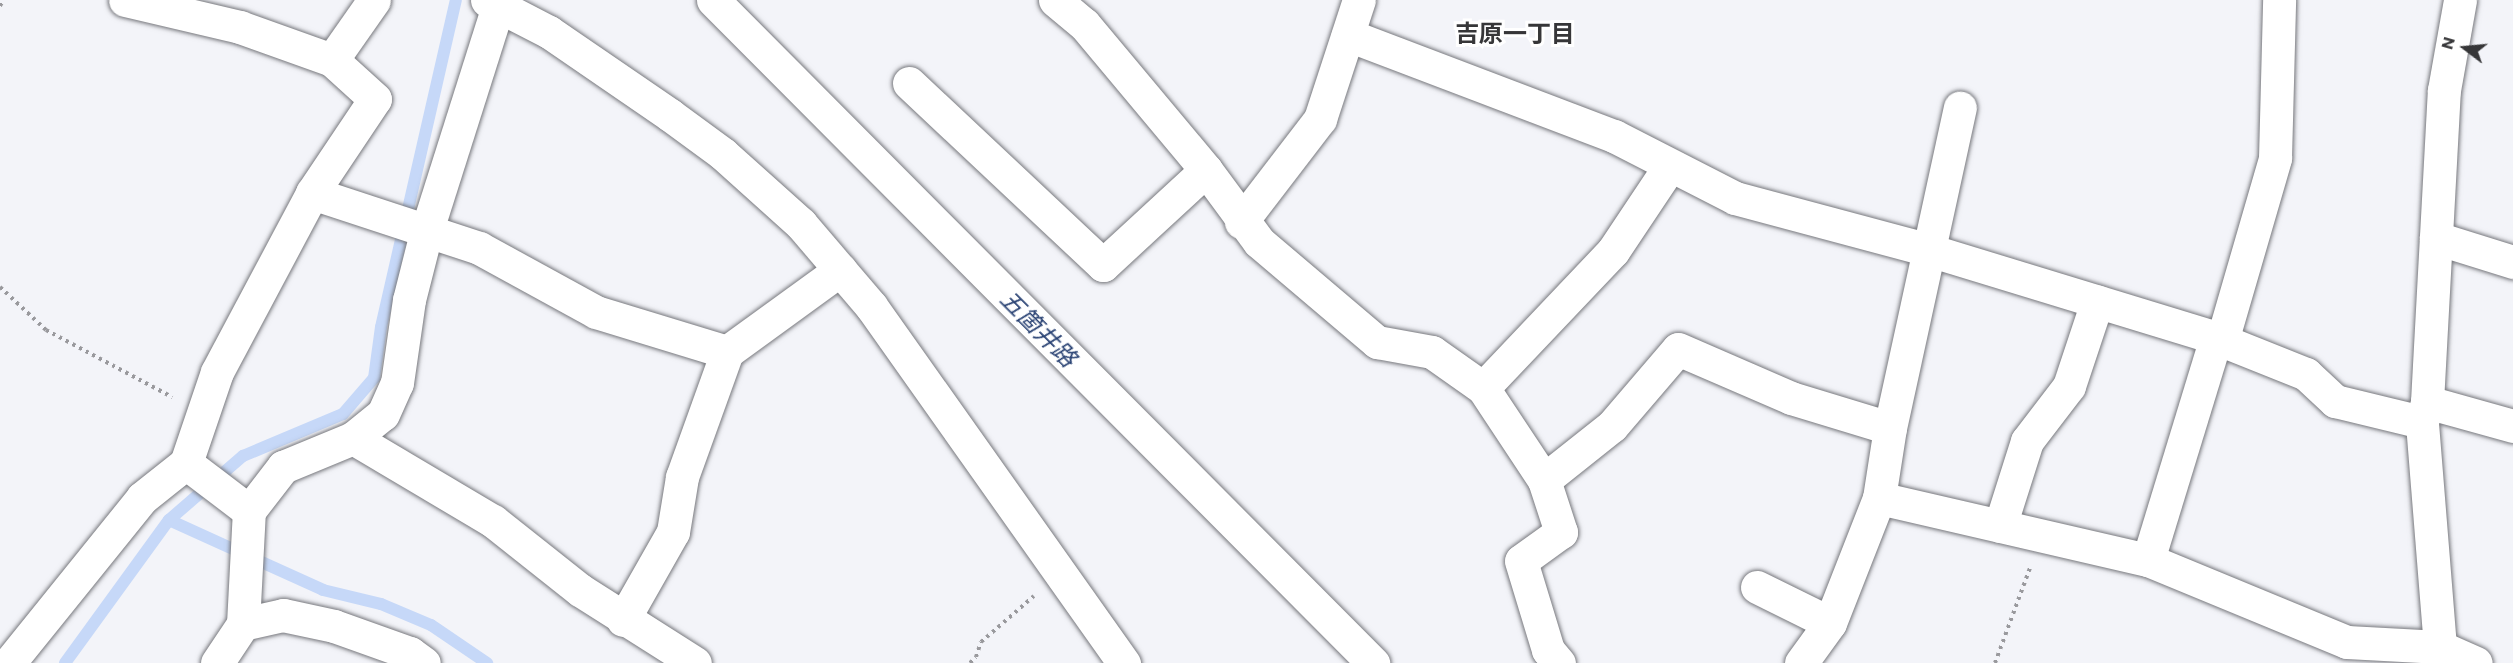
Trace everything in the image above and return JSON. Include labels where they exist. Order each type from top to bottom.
[{"type":"street","points":[[9,663],[141,498],[186,463],[218,372],[312,193],[375,99],[332,60],[240,27],[125,0]]},
{"type":"street","points":[[332,60],[375,0]]},
{"type":"street","points":[[713,0],[1373,663]]},
{"type":"street","points":[[1055,0],[1084,24],[1206,170],[1241,222],[1258,242],[1377,342],[1432,352],[1484,388],[1544,480],[1561,532],[1521,561],[1548,650],[1559,663]]},
{"type":"street","points":[[1241,222],[1320,119],[1359,0]]},
{"type":"street","points":[[2148,560],[2275,158],[2279,0]]},
{"type":"street","points":[[2440,647],[2425,412],[2444,90],[2460,0]]},
{"type":"street","points":[[217,663],[243,624],[249,511],[283,467],[353,438],[383,414],[397,383],[409,300],[426,233],[495,2],[549,32],[723,154],[801,224],[871,306],[1124,663]]},
{"type":"street","points":[[1348,35],[1614,136],[1670,167],[1735,198],[1929,250],[2219,339],[2306,375],[2335,401],[2513,426]]},
{"type":"street","points":[[909,83],[1103,265],[1206,170]]},
{"type":"street","points":[[1801,663],[1830,623],[1879,498],[1890,429],[1960,108]]},
{"type":"street","points":[[1484,388],[1613,251],[1670,167]]},
{"type":"street","points":[[312,193],[426,233],[479,248],[596,312],[727,352]]},
{"type":"street","points":[[2436,238],[2513,262]]},
{"type":"street","points":[[623,620],[673,532],[682,477],[727,352],[840,270]]},
{"type":"street","points":[[2000,526],[2027,441],[2069,386],[2097,302]]},
{"type":"street","points":[[1544,480],[1612,426],[1678,349],[1791,398],[1890,429]]},
{"type":"street","points":[[353,438],[493,521],[623,620],[695,663]]},
{"type":"street","points":[[186,463],[249,511]]},
{"type":"street","points":[[1879,498],[2148,560],[2343,652],[2440,647],[2476,663]]},
{"type":"street","points":[[1757,587],[1830,623]]},
{"type":"street","points":[[243,624],[283,615],[334,626],[410,653],[424,663]]},
{"type":"path","points":[[0,6],[3,0]]},
{"type":"path","points":[[0,287],[46,330],[95,359],[137,375],[203,415]]},
{"type":"path","points":[[1995,663],[2042,536]]},
{"type":"path","points":[[970,663],[976,657],[981,642],[1060,573]]},
{"type":"waterway","points":[[65,663],[169,520],[243,456],[343,414],[374,378],[381,327],[456,0]]},
{"type":"waterway","points":[[169,520],[323,590],[381,604],[431,625],[487,663]]},
{"type":"district","name":"吉原一丁目","points":[[1515,33]]},
{"type":"water label","name":"五箇井路","points":[[1039,328]]}]
